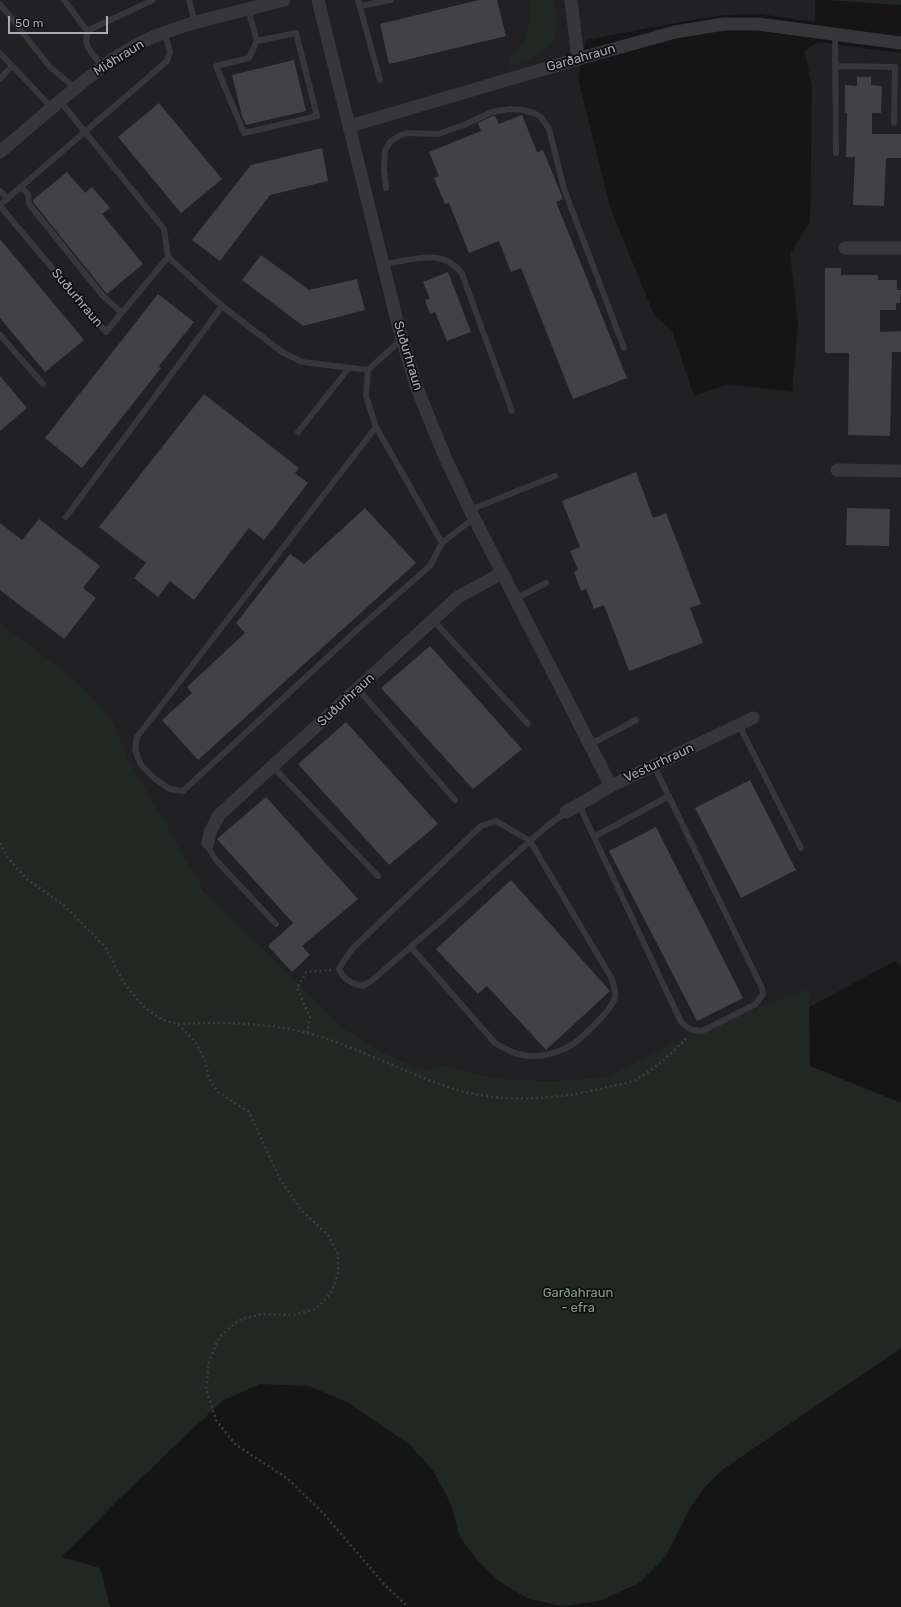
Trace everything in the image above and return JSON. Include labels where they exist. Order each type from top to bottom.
[{"type":"street","name":"Miðhraun","points":[[0,152],[102,66],[127,50],[146,41],[195,23],[284,0]]},
{"type":"street","points":[[318,0],[350,126]]},
{"type":"street","points":[[571,0],[578,58]]},
{"type":"street","name":"Garðahraun","points":[[350,126],[578,58],[675,32],[724,24],[758,24],[901,44]]},
{"type":"street","name":"Suðurhraun","points":[[350,126],[402,339],[416,386],[429,420],[472,514],[611,786]]},
{"type":"street","points":[[845,248],[901,248]]},
{"type":"street","points":[[837,470],[901,471]]},
{"type":"street","name":"Suðurhraun","points":[[208,843],[210,832],[219,815],[458,597],[502,573]]},
{"type":"street","name":"Vesturhraun","points":[[566,812],[611,786],[753,718]]},
{"type":"lane","points":[[64,0],[88,32]]},
{"type":"lane","points":[[189,0],[195,23]]},
{"type":"lane","points":[[380,80],[359,3],[391,0]]},
{"type":"lane","points":[[102,66],[86,45],[88,32],[91,29],[148,1]]},
{"type":"lane","points":[[0,4],[50,67],[75,88]]},
{"type":"lane","points":[[248,9],[257,41],[249,58],[216,66],[244,133],[317,116],[296,33],[257,41]]},
{"type":"lane","points":[[0,205],[167,61],[170,52],[165,34]]},
{"type":"lane","points":[[835,34],[836,153]]},
{"type":"lane","points":[[0,52],[12,66],[85,131],[164,229],[168,257],[222,306],[290,356],[302,362],[368,370]]},
{"type":"lane","points":[[0,78],[12,66]]},
{"type":"lane","points":[[835,66],[895,67],[894,123]]},
{"type":"lane","points":[[386,188],[384,169],[385,150],[390,142],[399,136],[407,133],[438,134],[464,125],[492,112],[510,109],[523,110],[534,113],[540,117],[549,129],[564,189],[624,348]]},
{"type":"lane","points":[[20,187],[28,194],[29,204],[103,296],[122,313]]},
{"type":"lane","points":[[0,191],[7,198]]},
{"type":"lane","name":"Suðurhraun","points":[[0,205],[106,332],[168,257]]},
{"type":"lane","points":[[384,264],[434,257],[446,260],[458,268],[462,274],[512,411]]},
{"type":"lane","points":[[66,517],[222,306]]},
{"type":"lane","points":[[0,335],[43,384]]},
{"type":"lane","points":[[402,339],[368,370],[366,396],[376,428],[442,543]]},
{"type":"lane","points":[[298,432],[349,368]]},
{"type":"lane","points":[[376,428],[137,737],[134,750],[141,765],[170,789],[183,790],[430,566],[442,543],[472,514],[555,476]]},
{"type":"lane","points":[[515,600],[546,583]]},
{"type":"lane","points":[[433,620],[528,724]]},
{"type":"lane","points":[[358,689],[455,800]]},
{"type":"lane","points":[[589,745],[636,720]]},
{"type":"lane","points":[[739,725],[802,848]]},
{"type":"lane","points":[[579,805],[681,1022],[687,1028],[694,1031],[702,1031],[756,1004],[763,994],[762,988],[654,766]]},
{"type":"lane","points":[[272,767],[378,876]]},
{"type":"lane","points":[[594,837],[669,796]]},
{"type":"lane","points":[[411,947],[495,1044],[508,1051],[533,1056],[548,1055],[572,1045],[609,1010],[615,996],[612,978],[530,841],[496,821],[482,826],[353,948],[339,969],[342,976],[348,982],[362,986],[370,982],[530,841],[566,812]]},
{"type":"lane","points":[[208,843],[209,849],[216,860],[276,924]]},
{"type":"path","points":[[0,843],[7,857],[27,879],[65,906],[105,948],[124,983],[144,1008],[161,1019],[177,1024],[218,1022],[261,1024],[307,1033],[446,1087],[487,1096],[533,1099],[585,1094],[638,1079],[668,1056],[694,1031]]},
{"type":"path","points":[[307,1033],[310,1017],[297,988],[306,972],[339,969]]},
{"type":"path","points":[[177,1024],[195,1041],[205,1060],[209,1079],[218,1092],[249,1112],[279,1177],[301,1210],[328,1235],[338,1254],[338,1274],[331,1293],[316,1309],[293,1315],[261,1314],[238,1320],[219,1338],[209,1362],[206,1389],[216,1420],[235,1444],[288,1479],[319,1509],[384,1584],[408,1607]]},
{"type":"shaded area","points":[[0,0],[815,0],[815,22],[760,14],[724,15],[586,40],[578,78],[610,207],[655,317],[672,330],[694,396],[729,384],[792,392],[798,324],[790,254],[810,222],[812,85],[804,51],[818,42],[901,53],[901,966],[895,961],[735,1047],[642,1060],[608,1076],[549,1081],[497,1078],[464,1071],[445,1065],[437,1066],[428,1070],[416,1067],[379,1050],[345,1029],[207,894],[114,764],[0,637]]},
{"type":"green space","points":[[529,0],[553,0],[557,19],[556,32],[553,40],[542,52],[535,57],[511,68],[508,60],[525,40],[530,16]]},
{"type":"green space","points":[[828,0],[901,0],[901,5]]},
{"type":"green space","name":"Garðahraun - efra","points":[[0,623],[83,688],[112,721],[128,759],[204,891],[345,1029],[379,1050],[416,1067],[428,1070],[437,1066],[445,1065],[464,1071],[497,1078],[549,1081],[608,1076],[694,1033],[809,988],[810,1066],[901,1103],[901,1348],[722,1470],[704,1488],[691,1506],[666,1556],[639,1583],[600,1601],[563,1606],[529,1599],[500,1582],[477,1560],[460,1537],[451,1504],[433,1471],[410,1445],[347,1402],[309,1386],[260,1384],[222,1401],[117,1501],[62,1557],[100,1568],[110,1607],[0,1607]]},
{"type":"building","points":[[479,0],[497,0],[506,36],[389,64],[380,24]]},
{"type":"building","points":[[294,60],[306,111],[246,125],[242,116],[232,75]]},
{"type":"building","points":[[857,77],[871,77],[871,85],[882,86],[881,113],[872,113],[872,134],[901,134],[901,158],[886,158],[884,206],[853,205],[855,157],[846,157],[847,113],[845,113],[845,85],[857,86]]},
{"type":"building","points":[[159,103],[222,179],[181,213],[118,137]]},
{"type":"building","points":[[522,115],[537,152],[543,150],[563,199],[556,202],[627,378],[573,399],[521,268],[511,272],[499,241],[469,253],[449,203],[445,204],[434,178],[439,176],[429,152],[481,131],[478,123],[493,116],[495,116],[499,124]]},
{"type":"building","points":[[322,148],[328,181],[270,195],[220,261],[192,240],[251,165]]},
{"type":"building","points":[[67,172],[85,193],[92,187],[110,208],[102,214],[143,264],[107,294],[33,202],[33,200]]},
{"type":"building","points":[[0,239],[84,340],[45,372],[0,318]]},
{"type":"building","points":[[261,255],[309,290],[357,279],[365,310],[303,326],[242,280]]},
{"type":"building","points":[[825,268],[841,268],[841,275],[878,275],[878,280],[897,280],[897,290],[901,290],[900,303],[896,303],[896,310],[880,310],[880,332],[901,331],[901,352],[892,352],[890,436],[848,435],[849,353],[825,353]]},
{"type":"building","points":[[448,272],[471,332],[447,341],[435,312],[430,314],[425,300],[430,299],[423,282]]},
{"type":"building","points":[[158,294],[194,322],[159,366],[161,368],[82,468],[45,438]]},
{"type":"building","points":[[0,376],[27,408],[0,431]]},
{"type":"building","points":[[204,394],[299,468],[295,473],[308,483],[264,540],[249,528],[194,600],[170,581],[158,597],[134,578],[146,563],[99,527]]},
{"type":"building","points":[[636,472],[653,518],[666,513],[701,604],[690,608],[703,643],[629,671],[604,605],[594,609],[586,589],[581,591],[574,572],[578,570],[570,551],[580,547],[562,501]]},
{"type":"building","points":[[365,508],[416,563],[198,760],[162,720],[192,693],[187,687],[245,633],[236,623],[290,554],[304,564]]},
{"type":"building","points":[[847,508],[890,509],[889,546],[846,545]]},
{"type":"building","points":[[39,519],[100,566],[83,588],[96,598],[64,639],[0,590],[0,523],[22,540]]},
{"type":"building","points":[[430,646],[522,749],[473,789],[381,688]]},
{"type":"building","points":[[346,722],[438,824],[389,865],[298,764]]},
{"type":"building","points":[[750,780],[796,870],[741,898],[695,808]]},
{"type":"building","points":[[266,797],[358,899],[302,946],[310,955],[292,972],[268,946],[293,923],[217,839]]},
{"type":"building","points":[[656,827],[743,998],[697,1021],[609,851]]},
{"type":"building","points":[[511,880],[610,991],[546,1050],[487,986],[478,994],[436,949]]}]
